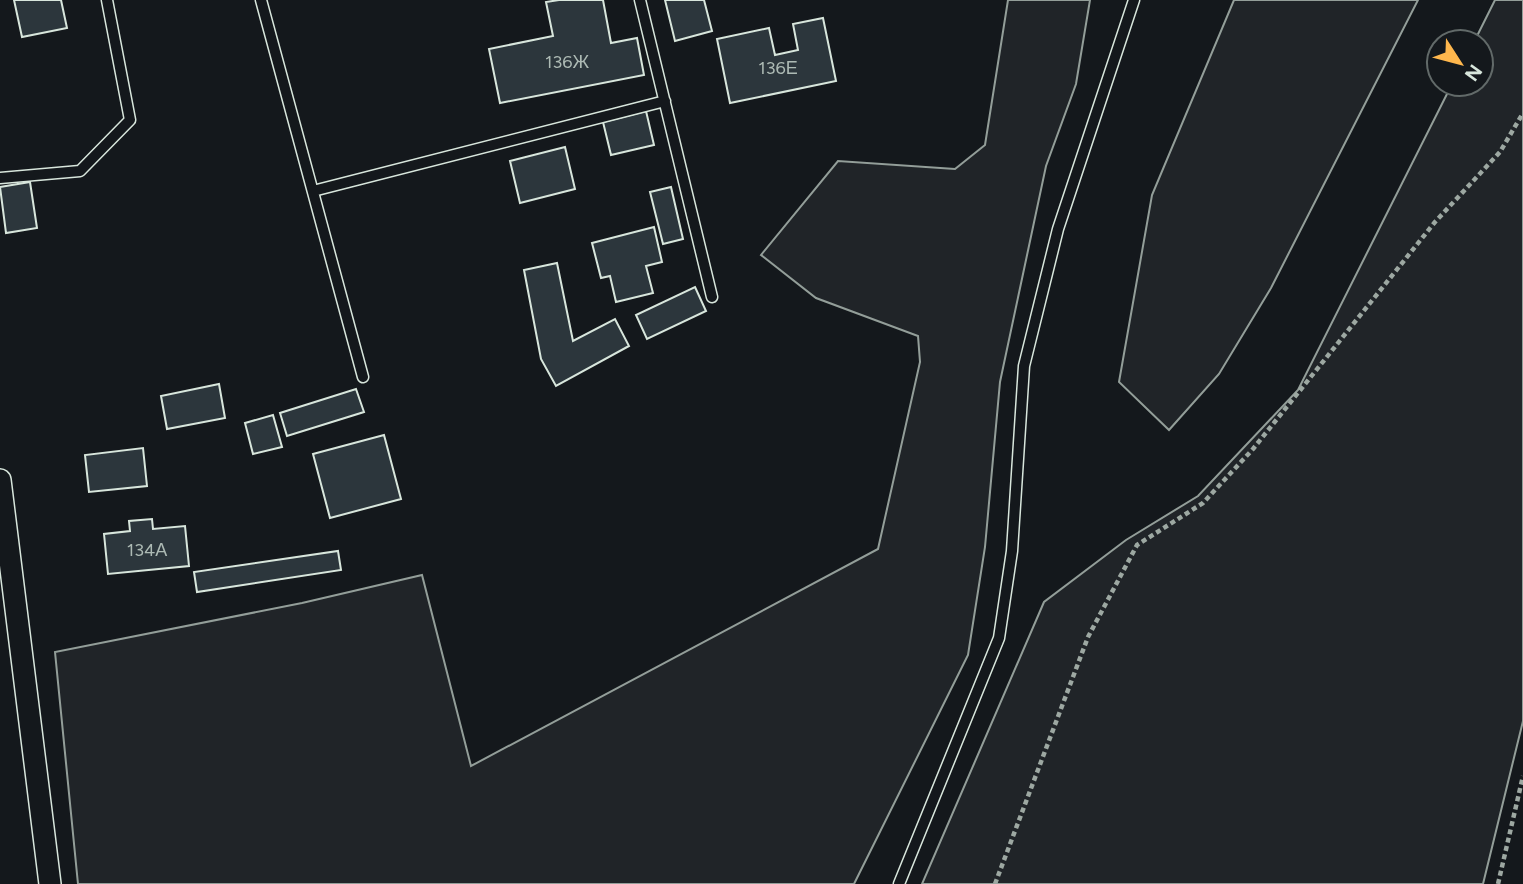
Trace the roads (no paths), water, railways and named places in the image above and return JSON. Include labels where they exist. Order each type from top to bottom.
[{"type":"street","points":[[0,480],[50,884]]},
{"type":"lane","points":[[0,178],[80,171],[130,120],[107,0]]},
{"type":"lane","points":[[261,0],[363,377]]},
{"type":"lane","points":[[640,0],[712,298]]},
{"type":"lane","points":[[899,884],[999,638],[1012,551],[1024,366],[1058,229],[1134,0]]},
{"type":"lane","points":[[313,191],[664,101]]}]
